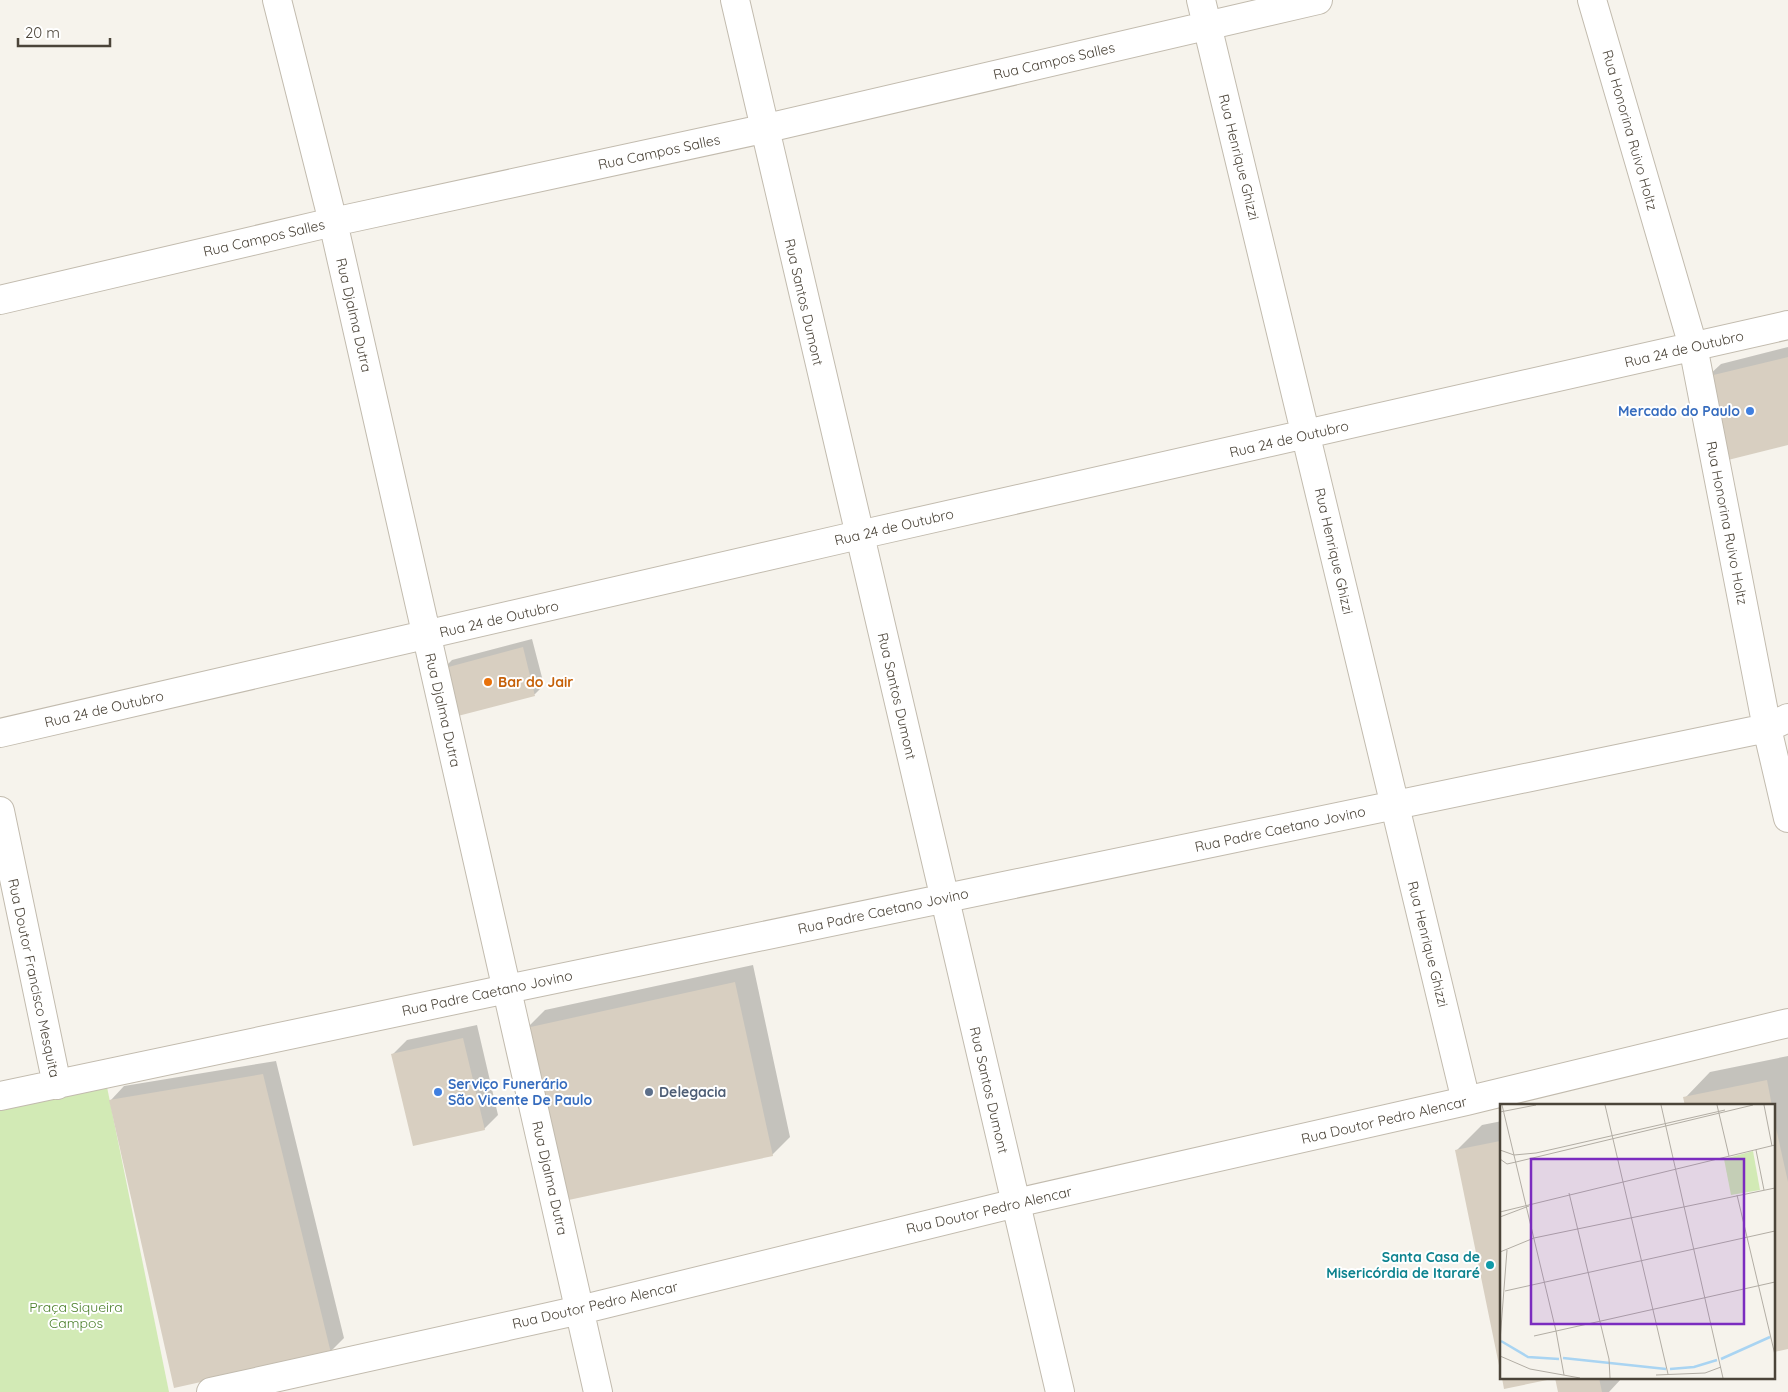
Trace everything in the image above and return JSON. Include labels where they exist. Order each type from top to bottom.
[{"type":"street","name":"Rua Djalma Dutra","points":[[277,0],[333,222],[598,1392]]},
{"type":"street","name":"Rua Santos Dumont","points":[[734,0],[1060,1392]]},
{"type":"street","name":"Rua Campos Salles","points":[[0,300],[333,222],[763,129],[1204,12],[1318,0]]},
{"type":"street","name":"Rua Honorina Ruivo Holtz","points":[[1592,0],[1693,346],[1778,723],[1788,818]]},
{"type":"street","name":"Rua Henrique Ghizzi","points":[[1204,12],[1466,1101]]},
{"type":"street","name":"Rua 24 de Outubro","points":[[0,732],[1788,325]]},
{"type":"street","name":"Rua Padre Caetano Jovino","points":[[0,1096],[507,989],[1395,806],[1778,723]]},
{"type":"street","name":"Rua Doutor Francisco Mesquita","points":[[0,812],[57,1085]]},
{"type":"street","name":"Rua Doutor Pedro Alencar","points":[[211,1392],[580,1310],[1016,1203],[1466,1101],[1777,1025],[1788,1008]]},
{"type":"green space","name":"Praça Siqueira Campos","points":[[107,1087],[169,1392],[0,1392],[0,1106]]},
{"type":"building","name":"Mercado do Paulo","points":[[1788,357],[1788,445],[1724,461],[1705,377]]},
{"type":"building","name":"Bar do Jair","points":[[523,647],[535,696],[454,717],[441,669]]},
{"type":"building","name":"Delegacia","points":[[735,982],[773,1156],[564,1201],[526,1028]]},
{"type":"building","name":"Serviço Funerário São Vicente De Paulo","points":[[463,1038],[485,1130],[413,1146],[391,1054]]},
{"type":"building","points":[[263,1074],[331,1353],[174,1388],[109,1100]]},
{"type":"building","points":[[1767,1080],[1772,1104],[1685,1104],[1683,1097]]},
{"type":"building","points":[[1776,1128],[1788,1182],[1788,1349],[1776,1352]]},
{"type":"building","name":"Santa Casa de Misericórdia de Itararé","points":[[1500,1141],[1500,1370],[1455,1150]]},
{"type":"building","points":[[1502,1380],[1547,1380],[1504,1389]]},
{"type":"building","points":[[1555,1380],[1599,1380],[1602,1392],[1558,1392]]},
{"type":"place","name":"Mercado do Paulo","points":[[1750,411]]},
{"type":"place","name":"Bar do Jair","points":[[488,682]]},
{"type":"place","name":"Serviço Funerário São Vicente De Paulo","points":[[438,1092]]},
{"type":"place","name":"Delegacia","points":[[649,1092]]},
{"type":"place","name":"Santa Casa de Misericórdia de Itararé","points":[[1490,1265]]}]
